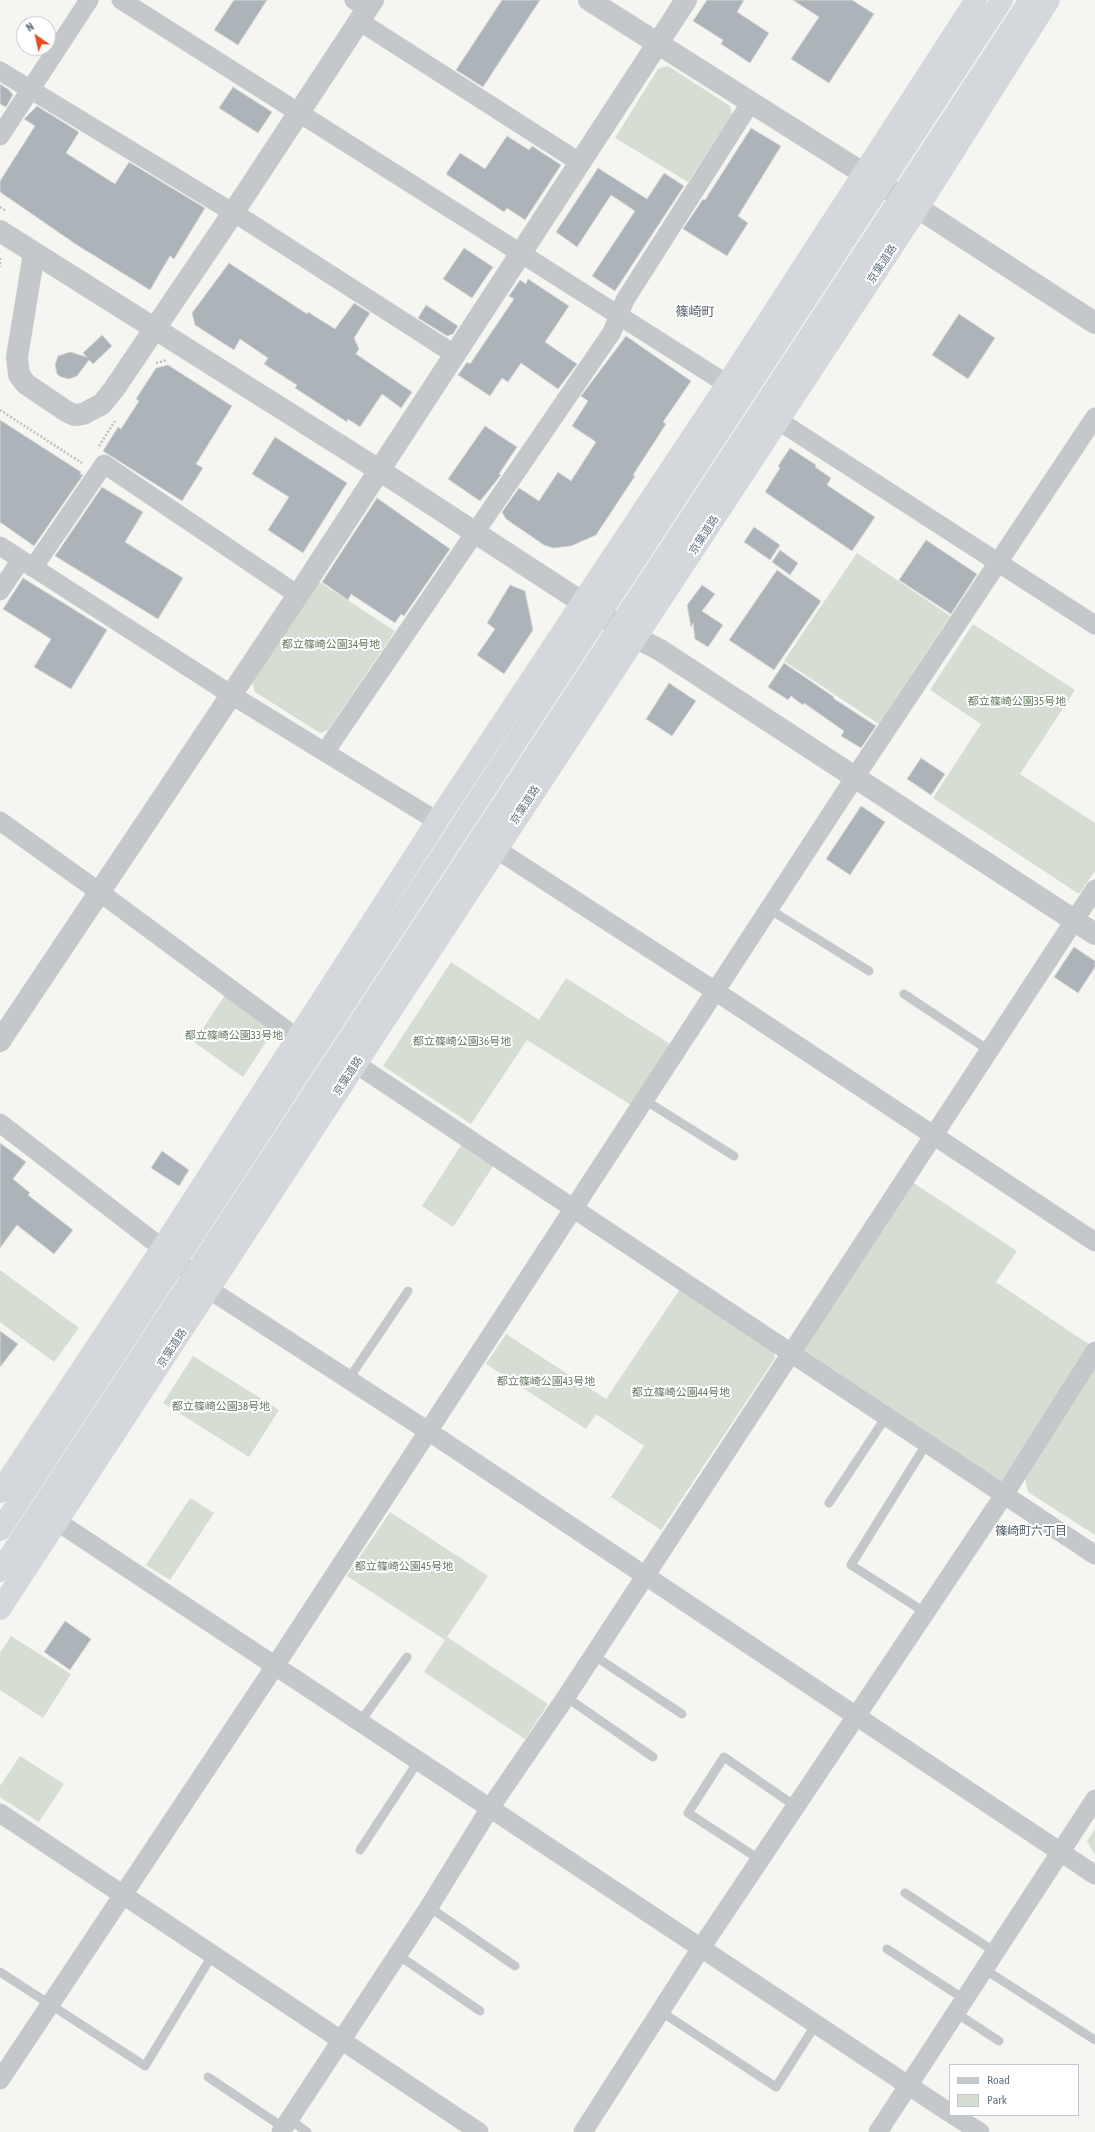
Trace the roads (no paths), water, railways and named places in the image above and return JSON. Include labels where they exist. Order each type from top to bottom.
[{"type":"highway","points":[[3,1481],[162,1248],[437,821],[584,602],[976,0]]},
{"type":"highway","points":[[0,1530],[1002,0]]},
{"type":"highway","name":"京葉道路","points":[[0,1571],[1030,0]]},
{"type":"highway","name":"京葉道路","points":[[0,1610],[496,849],[918,208],[1049,0]]},
{"type":"street","points":[[0,136],[89,0]]},
{"type":"street","points":[[121,0],[727,384]]},
{"type":"street","points":[[589,0],[918,208],[1095,323]]},
{"type":"street","points":[[0,1041],[230,694],[298,595],[686,0]]},
{"type":"street","points":[[34,253],[17,366],[19,374],[26,384],[66,411],[74,414],[83,414],[102,404],[155,328],[233,213],[298,113],[363,7],[579,162]]},
{"type":"street","points":[[0,71],[233,213],[454,354]]},
{"type":"street","points":[[325,752],[612,332],[625,300],[751,102]]},
{"type":"street","points":[[7,223],[34,253],[476,532],[584,602],[636,638],[660,650],[1095,934]]},
{"type":"street","points":[[0,2080],[275,1666],[643,1099],[855,776],[1095,417]]},
{"type":"street","points":[[779,421],[1095,625]]},
{"type":"street","points":[[0,591],[27,564],[104,464],[298,595]]},
{"type":"street","points":[[0,546],[230,694],[437,821]]},
{"type":"street","points":[[0,823],[98,892],[297,1038]]},
{"type":"street","points":[[496,849],[935,1135],[1095,1242]]},
{"type":"street","points":[[285,2126],[429,1907],[490,1808],[566,1697],[1095,889]]},
{"type":"street","points":[[356,1064],[574,1207],[790,1354],[1095,1555]]},
{"type":"street","points":[[0,1123],[162,1248],[210,1290],[428,1432],[1095,1875]]},
{"type":"street","points":[[583,2132],[700,1948],[855,1716],[926,1613],[1004,1495],[1095,1351]]},
{"type":"street","points":[[3,1481],[58,1522],[949,2112]]},
{"type":"street","points":[[878,2132],[1095,1799]]},
{"type":"street","points":[[0,1813],[479,2132]]},
{"type":"street","points":[[955,2116],[980,2132]]},
{"type":"lane","points":[[769,909],[869,971]]},
{"type":"lane","points":[[904,994],[990,1051]]},
{"type":"lane","points":[[643,1099],[734,1156]]},
{"type":"lane","points":[[348,1380],[408,1291]]},
{"type":"lane","points":[[829,1503],[886,1417]]},
{"type":"lane","points":[[926,1613],[851,1565],[927,1443]]},
{"type":"lane","points":[[593,1655],[682,1714]]},
{"type":"lane","points":[[360,1722],[408,1657]]},
{"type":"lane","points":[[566,1697],[653,1757]]},
{"type":"lane","points":[[760,1859],[688,1813],[724,1757],[795,1806]]},
{"type":"lane","points":[[360,1850],[419,1760]]},
{"type":"lane","points":[[905,1893],[995,1952]]},
{"type":"lane","points":[[429,1907],[515,1966]]},
{"type":"lane","points":[[887,1949],[960,2006],[999,2041]]},
{"type":"lane","points":[[0,1972],[49,2006],[145,2066],[213,1954]]},
{"type":"lane","points":[[398,1955],[480,2011]]},
{"type":"lane","points":[[984,1969],[1095,2040]]},
{"type":"lane","points":[[660,2011],[776,2087],[816,2024]]},
{"type":"lane","points":[[208,2077],[285,2126],[307,2132]]},
{"type":"district","name":"篠崎町","points":[[695,312]]},
{"type":"district","name":"篠崎町六丁目","points":[[1031,1531]]},
{"type":"park label","name":"都立篠崎公園34号地","points":[[331,645]]},
{"type":"park label","name":"都立篠崎公園35号地","points":[[1017,702]]},
{"type":"park label","name":"都立篠崎公園33号地","points":[[234,1036]]},
{"type":"park label","name":"都立篠崎公園36号地","points":[[462,1042]]},
{"type":"park label","name":"都立篠崎公園43号地","points":[[546,1382]]},
{"type":"park label","name":"都立篠崎公園44号地","points":[[681,1393]]},
{"type":"park label","name":"都立篠崎公園38号地","points":[[221,1407]]},
{"type":"park label","name":"都立篠崎公園45号地","points":[[404,1567]]}]
